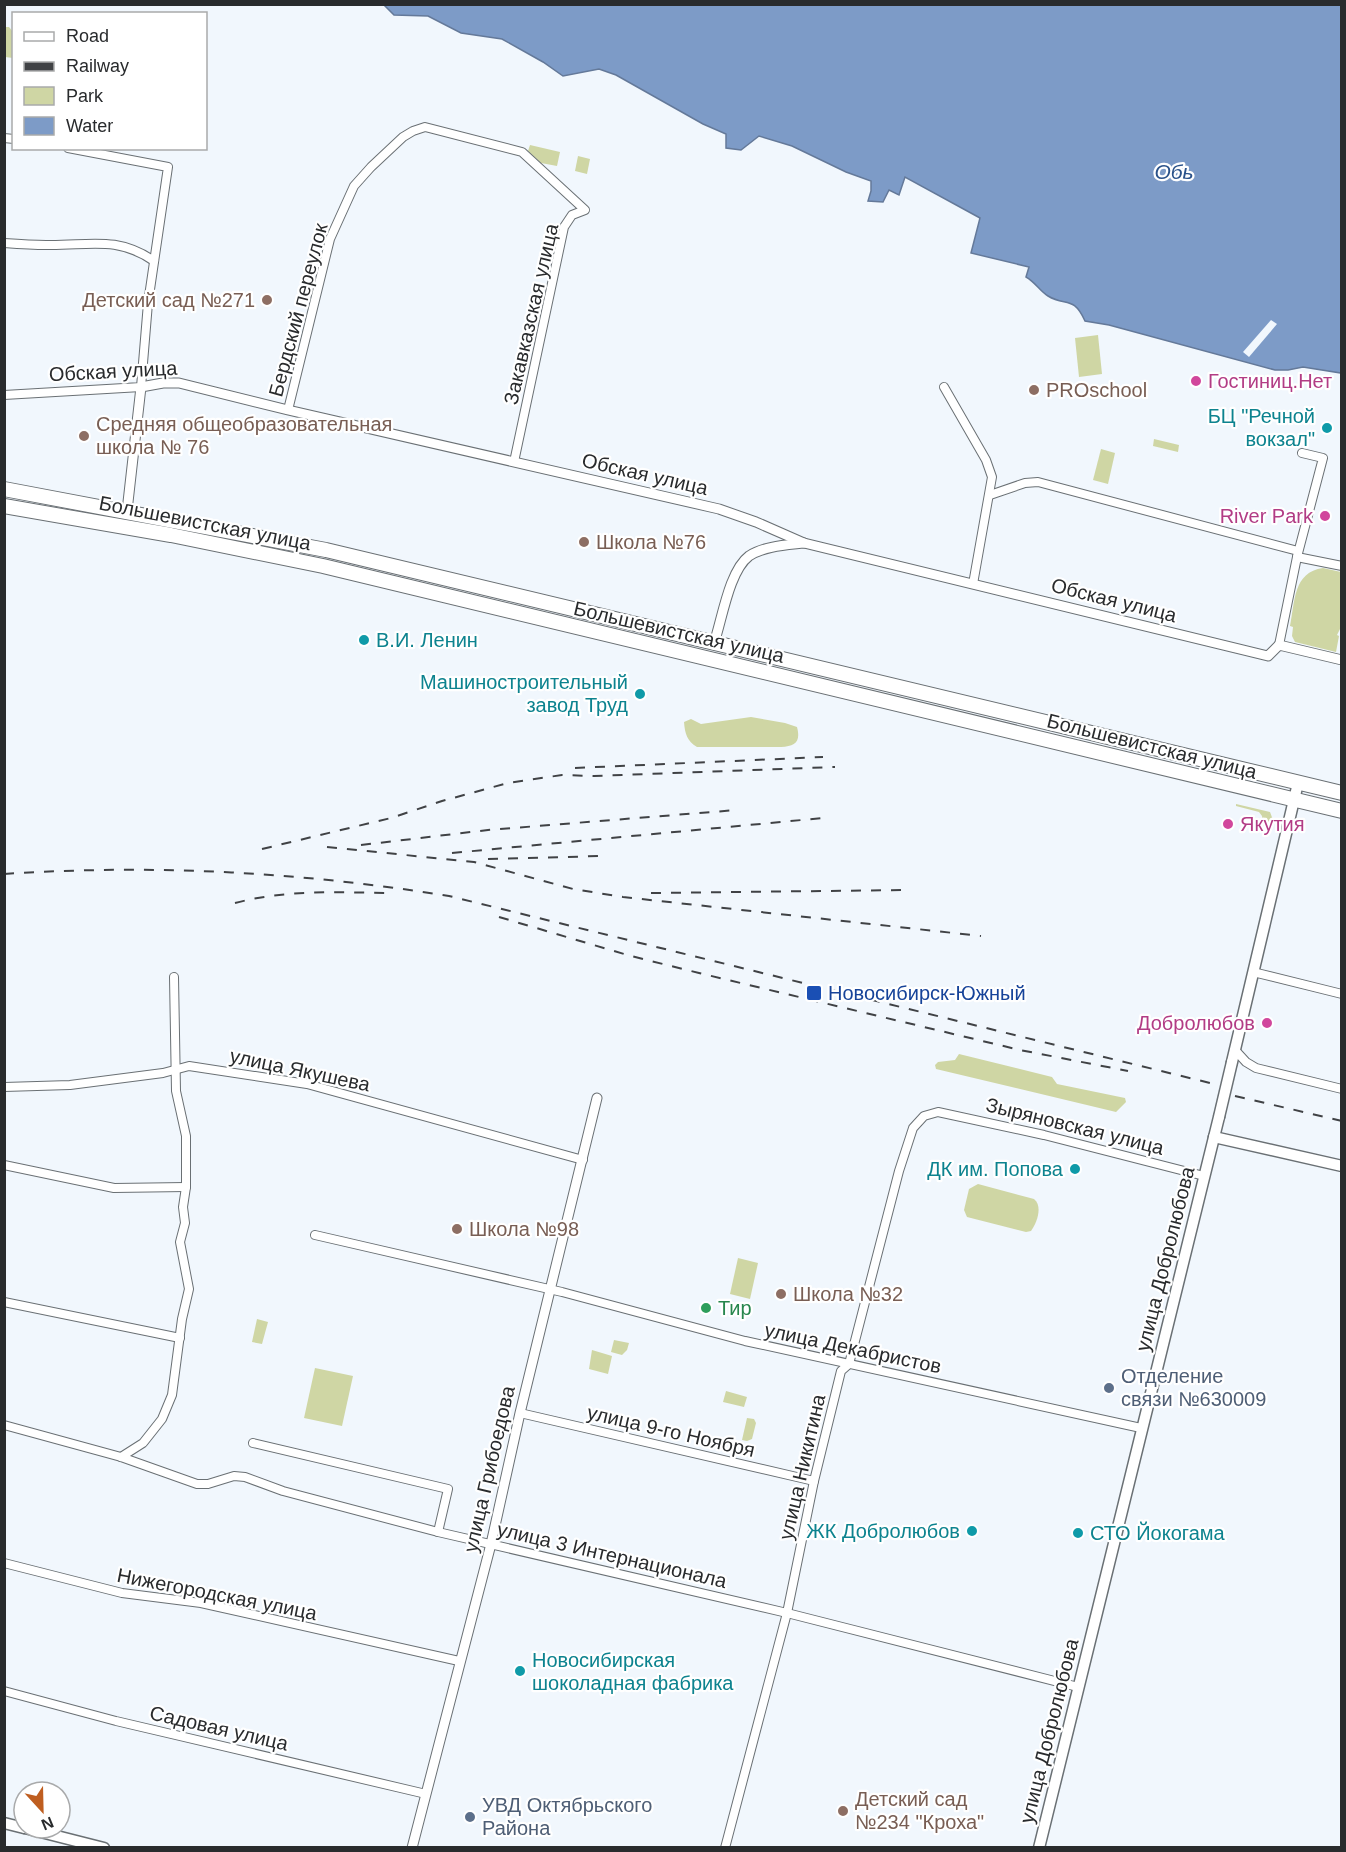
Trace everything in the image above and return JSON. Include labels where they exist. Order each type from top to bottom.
[{"type":"highway","name":"Большевистская улица","points":[[4,489],[326,550],[1341,793]]},
{"type":"highway","name":"Большевистская улица","points":[[4,506],[148,530],[323,566],[1341,811]]},
{"type":"main road","name":"улица Добролюбова","points":[[1039,1848],[1219,1117],[1298,783]]},
{"type":"main road","points":[[1214,1137],[1341,1166]]},
{"type":"main road","points":[[72,1840],[104,1848]]},
{"type":"street","name":"Закавказская улица","points":[[354,186],[403,137],[425,128],[522,152],[585,210],[572,214],[564,227],[514,462]]},
{"type":"street","points":[[79,150],[168,167],[148,303],[127,511]]},
{"type":"street","name":"Бердский переулок","points":[[288,410],[330,239],[354,186]]},
{"type":"street","points":[[4,243],[47,246],[109,243],[139,251],[154,261]]},
{"type":"street","name":"Обская улица","points":[[4,395],[179,383],[719,509],[804,543],[1268,656],[1279,645]]},
{"type":"street","points":[[944,387],[988,464],[993,481],[973,584]]},
{"type":"street","points":[[1302,453],[1323,458],[1297,554],[1279,645],[1341,660]]},
{"type":"street","points":[[990,495],[1025,483],[1038,482],[1341,566]]},
{"type":"street","points":[[714,643],[739,568],[749,556],[763,550],[804,543]]},
{"type":"street","points":[[1253,972],[1341,994]]},
{"type":"street","points":[[121,1457],[143,1443],[162,1419],[172,1395],[189,1289],[180,1242],[185,1223],[183,1207],[186,1187],[186,1136],[176,1090],[174,977]]},
{"type":"street","points":[[1234,1050],[1256,1068],[1341,1089]]},
{"type":"street","name":"улица Якушева","points":[[4,1087],[70,1085],[163,1072],[189,1066],[307,1084],[583,1160]]},
{"type":"street","name":"улица Грибоедова","points":[[412,1848],[491,1544],[520,1413],[597,1098]]},
{"type":"street","name":"Зыряновская улица","points":[[938,1112],[1044,1135],[1204,1176]]},
{"type":"street","name":"улица Никитина","points":[[725,1848],[787,1613],[814,1481],[842,1371],[849,1364],[899,1171],[913,1128],[924,1116],[938,1112]]},
{"type":"street","points":[[4,1165],[114,1188],[186,1187]]},
{"type":"street","name":"улица Декабристов","points":[[315,1234],[550,1289],[745,1341],[1141,1428]]},
{"type":"street","points":[[4,1302],[180,1338]]},
{"type":"street","name":"улица 9-го Ноября","points":[[520,1413],[814,1481]]},
{"type":"street","name":"улица 3 Интернационала","points":[[4,1425],[121,1457],[197,1484],[208,1484],[234,1476],[246,1477],[283,1491],[438,1532],[787,1613],[1078,1686]]},
{"type":"street","points":[[253,1443],[448,1489],[438,1532]]},
{"type":"street","name":"Нижегородская улица","points":[[4,1563],[122,1593],[201,1603],[459,1661]]},
{"type":"street","name":"Садовая улица","points":[[4,1691],[116,1721],[426,1794]]},
{"type":"green space","points":[[4,27],[9,27],[12,31],[12,58],[5,57]]},
{"type":"green space","points":[[530,145],[560,152],[557,166],[541,163],[528,151]]},
{"type":"green space","points":[[578,156],[590,159],[587,174],[575,171]]},
{"type":"green space","points":[[1098,335],[1102,374],[1079,377],[1075,338]]},
{"type":"green space","points":[[1154,439],[1179,445],[1178,452],[1153,446]]},
{"type":"green space","points":[[1101,449],[1115,453],[1108,484],[1093,480]]},
{"type":"green space","points":[[1323,568],[1341,572],[1341,627],[1337,635],[1339,636],[1336,652],[1295,642],[1292,636],[1293,627],[1290,626],[1297,589],[1306,575]]},
{"type":"green space","points":[[751,717],[797,727],[796,742],[790,746],[781,747],[697,747],[689,740],[685,730],[684,722],[691,719],[701,724]]},
{"type":"green space","points":[[1236,804],[1270,812],[1273,820],[1271,831],[1263,825],[1259,812],[1236,806]]},
{"type":"green space","points":[[959,1054],[1052,1077],[1057,1084],[1125,1098],[1126,1102],[1116,1112],[936,1069],[935,1065],[938,1062],[955,1060]]},
{"type":"green space","points":[[978,1184],[1034,1199],[1039,1210],[1031,1231],[1026,1232],[967,1217],[964,1210],[969,1189]]},
{"type":"green space","points":[[738,1258],[758,1263],[750,1299],[730,1294]]},
{"type":"green space","points":[[257,1319],[268,1322],[262,1344],[252,1342]]},
{"type":"green space","points":[[614,1340],[629,1343],[622,1355],[611,1352]]},
{"type":"green space","points":[[592,1350],[612,1356],[608,1374],[589,1369]]},
{"type":"green space","points":[[315,1368],[353,1376],[342,1426],[304,1418]]},
{"type":"green space","points":[[726,1391],[747,1397],[744,1407],[723,1402]]},
{"type":"green space","points":[[747,1418],[754,1419],[756,1423],[752,1439],[747,1441],[742,1440]]},
{"type":"water","name":"Обь","points":[[384,5],[1341,5],[1341,373],[1303,367],[1275,370],[1109,325],[1085,321],[1073,305],[1048,296],[1026,277],[1029,267],[971,253],[980,218],[905,177],[899,195],[889,190],[883,202],[868,201],[871,181],[846,172],[792,146],[759,136],[741,150],[726,148],[726,134],[703,124],[616,75],[599,69],[563,76],[502,39],[461,33],[428,16],[394,15]]},
{"type":"pier","points":[[1271,320],[1277,324],[1249,357],[1243,352]]},
{"type":"railway","points":[[575,768],[823,757]]},
{"type":"railway","points":[[262,849],[391,818],[508,783],[562,775],[594,776],[835,767]]},
{"type":"railway","points":[[361,845],[488,830],[737,810]]},
{"type":"railway","points":[[452,853],[823,818]]},
{"type":"railway","points":[[327,847],[474,862],[573,889],[623,897],[981,936]]},
{"type":"railway","points":[[488,859],[602,856]]},
{"type":"railway","points":[[4,874],[116,870],[227,872],[338,881],[449,896],[1210,1083]]},
{"type":"railway","points":[[651,893],[909,890]]},
{"type":"railway","points":[[235,903],[291,894],[385,893]]},
{"type":"railway","points":[[499,917],[631,956],[699,973],[1020,1050],[1128,1071]]},
{"type":"railway","points":[[1235,1096],[1342,1121]]},
{"type":"place","name":"Детский сад №271","points":[[267,300]]},
{"type":"place","name":"Гостиниц.Нет","points":[[1196,381]]},
{"type":"place","name":"PROschool","points":[[1034,390]]},
{"type":"place","name":"БЦ \"Речной вокзал\"","points":[[1327,428]]},
{"type":"place","name":"Средняя общеобразовательная школа № 76","points":[[84,436]]},
{"type":"place","name":"River Park","points":[[1325,516]]},
{"type":"place","name":"Школа №76","points":[[584,542]]},
{"type":"place","name":"В.И. Ленин","points":[[364,640]]},
{"type":"place","name":"Машиностроительный завод Труд","points":[[640,694]]},
{"type":"place","name":"Якутия","points":[[1228,824]]},
{"type":"place","name":"Новосибирск-Южный","points":[[814,993]]},
{"type":"place","name":"Добролюбов","points":[[1267,1023]]},
{"type":"place","name":"ДК им. Попова","points":[[1075,1169]]},
{"type":"place","name":"Школа №98","points":[[457,1229]]},
{"type":"place","name":"Школа №32","points":[[781,1294]]},
{"type":"place","name":"Тир","points":[[706,1308]]},
{"type":"place","name":"Отделение связи №630009","points":[[1109,1388]]},
{"type":"place","name":"ЖК Добролюбов","points":[[972,1531]]},
{"type":"place","name":"СТО Йокогама","points":[[1078,1533]]},
{"type":"place","name":"Новосибирская шоколадная фабрика","points":[[520,1671]]},
{"type":"place","name":"Детский сад №234 \"Кроха\"","points":[[843,1811]]},
{"type":"place","name":"УВД Октябрьского Района","points":[[470,1817]]}]
